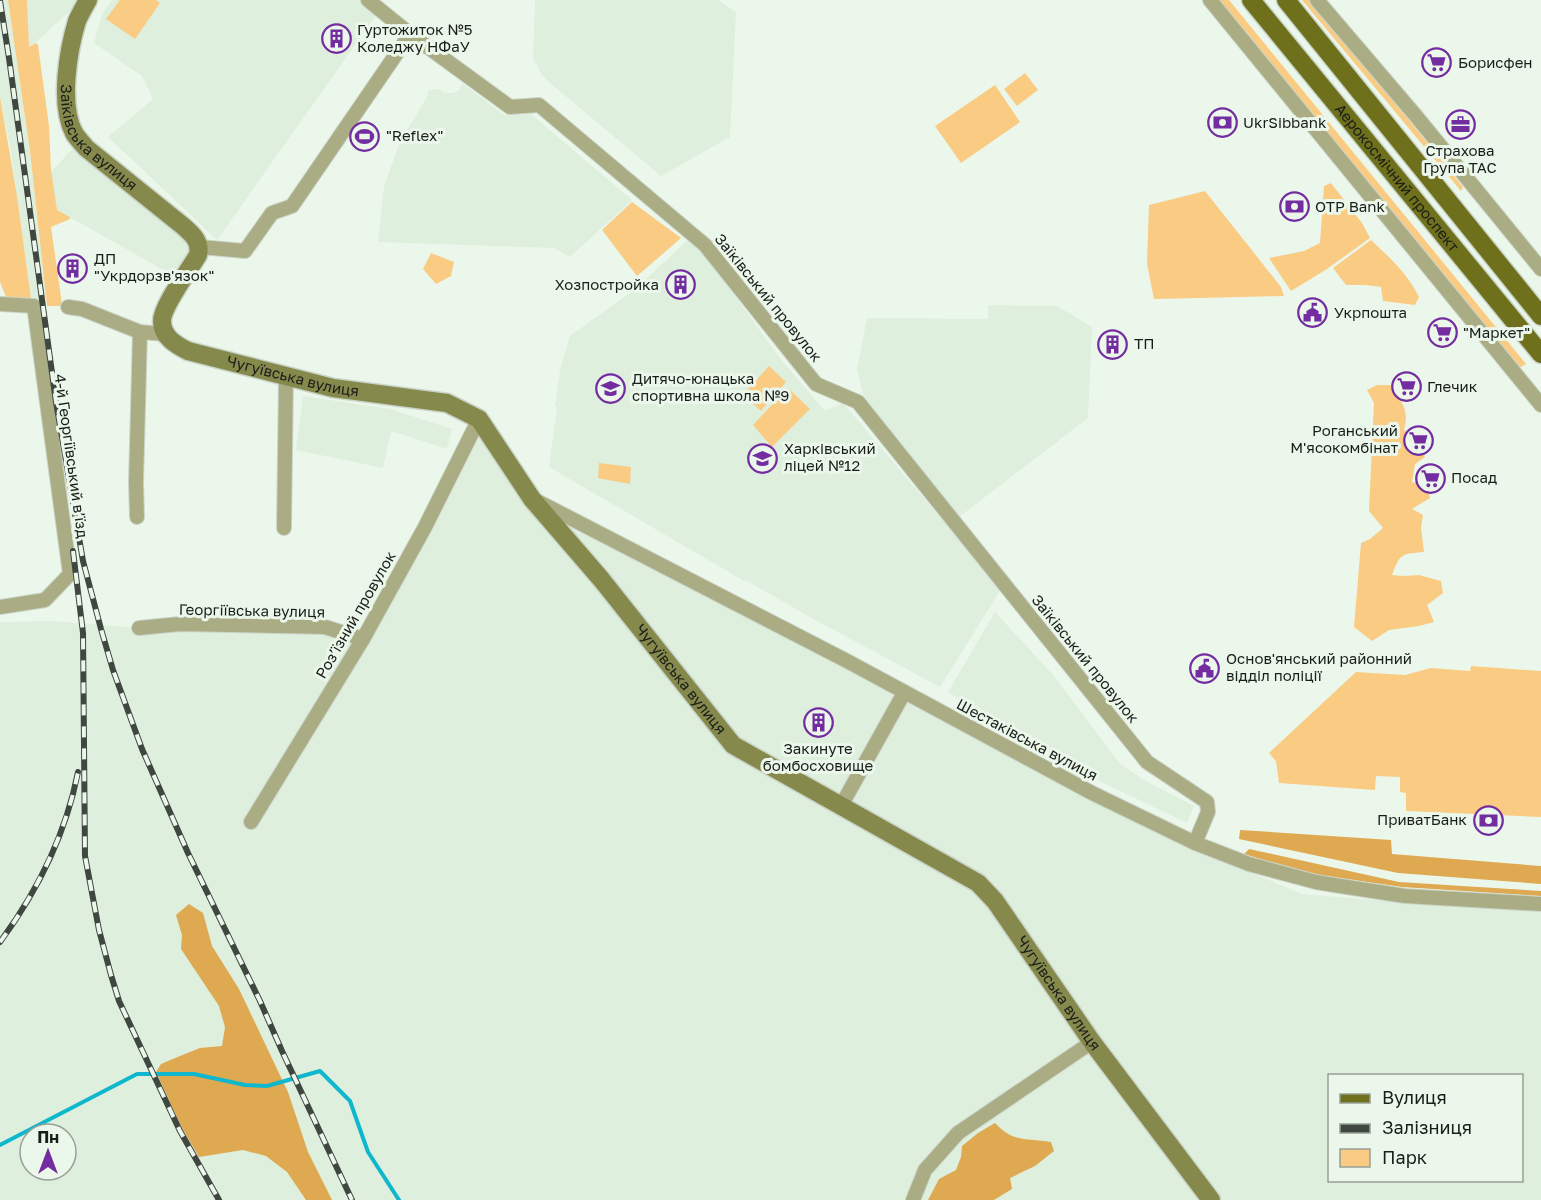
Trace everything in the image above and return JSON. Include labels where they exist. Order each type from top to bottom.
[{"type":"main road","name":"Аерокосмічний проспект","points":[[1251,0],[1541,354]]},
{"type":"main road","name":"Аерокосмічний проспект","points":[[1286,0],[1541,316]]},
{"type":"street","name":"Заїківська вулиця","points":[[88,0],[78,19],[66,76],[68,109],[74,134],[86,148],[183,225],[196,238],[200,247]]},
{"type":"street","name":"Заїківський провулок","points":[[368,0],[410,34],[510,107],[540,105],[705,245],[816,384],[858,402],[1147,762],[1207,802],[1208,812],[1195,843]]},
{"type":"street","points":[[1210,0],[1541,405]]},
{"type":"street","points":[[1317,0],[1416,116],[1541,269]]},
{"type":"street","points":[[68,307],[82,309],[140,332],[165,334],[162,321],[166,307],[198,255],[200,247],[245,251],[272,213],[292,206],[410,34]]},
{"type":"street","name":"4-й Георгіївський в’їзд","points":[[0,304],[34,306],[70,574],[45,600],[0,607]]},
{"type":"street","points":[[137,517],[140,332]]},
{"type":"street","name":"Чугуївська вулиця","points":[[165,334],[174,345],[188,351],[286,378],[333,388],[447,403],[479,419],[532,499],[601,579],[733,745],[978,883],[995,900],[1092,1042],[1210,1200]]},
{"type":"street","points":[[284,528],[286,378]]},
{"type":"street","name":"Роз’їзний провулок","points":[[251,822],[363,639],[425,527],[479,419]]},
{"type":"street","name":"Шестаківська вулиця","points":[[532,499],[847,661],[1092,793],[1195,843],[1249,864],[1334,885],[1405,896],[1541,904]]},
{"type":"street","name":"Георгіївська вулиця","points":[[139,628],[180,624],[325,627],[363,639]]},
{"type":"street","points":[[841,806],[904,693]]},
{"type":"street","points":[[913,1200],[925,1170],[958,1133],[1092,1042]]},
{"type":"shaded area","points":[[0,0],[8,0],[30,151],[46,298],[31,299],[11,152],[0,96]]},
{"type":"shaded area","points":[[27,0],[82,0],[29,48]]},
{"type":"shaded area","points":[[112,0],[359,0],[377,14],[217,240],[108,137],[153,99],[142,76],[94,43],[102,14]]},
{"type":"shaded area","points":[[535,0],[718,0],[736,12],[730,137],[661,176],[542,75],[533,58]]},
{"type":"shaded area","points":[[463,84],[504,115],[531,114],[632,200],[570,257],[554,248],[378,242],[384,187],[400,141],[426,99],[429,90],[439,89],[444,93],[453,93]]},
{"type":"shaded area","points":[[76,145],[195,247],[176,277],[57,210],[51,172]]},
{"type":"shaded area","name":"Харківський ліцей №12","points":[[689,239],[723,279],[779,357],[825,411],[843,403],[1001,589],[940,687],[744,581],[549,467],[560,370],[570,336],[634,290]]},
{"type":"shaded area","points":[[988,305],[1057,306],[1092,327],[1088,418],[959,517],[864,398],[857,370],[867,318],[988,319]]},
{"type":"shaded area","points":[[303,396],[390,409],[452,429],[447,449],[391,431],[383,468],[296,450]]},
{"type":"shaded area","points":[[479,430],[530,507],[841,664],[1158,833],[1302,894],[1399,902],[1541,909],[1541,1200],[0,1200],[0,622],[53,621],[139,628],[304,626],[363,639]]},
{"type":"shaded area","points":[[995,612],[1054,676],[1120,764],[1144,780],[1194,806],[1187,823],[1091,777],[948,692]]},
{"type":"shaded area","points":[[1240,830],[1391,840],[1392,854],[1541,866],[1541,884],[1398,873],[1239,839]]},
{"type":"shaded area","points":[[1249,849],[1399,882],[1541,891],[1541,896],[1402,887],[1305,873],[1244,854]]},
{"type":"shaded area","points":[[189,904],[203,913],[212,946],[239,989],[288,1092],[308,1152],[332,1200],[306,1200],[287,1172],[266,1156],[243,1150],[199,1157],[182,1128],[156,1072],[161,1064],[200,1048],[222,1046],[225,1027],[219,1006],[181,949],[182,935],[176,915]]},
{"type":"shaded area","points":[[995,1123],[1014,1137],[1051,1142],[1054,1151],[1035,1166],[1010,1178],[1012,1189],[994,1200],[928,1200],[939,1179],[956,1170],[962,1146]]},
{"type":"green space","points":[[8,0],[27,0],[29,47],[36,43],[38,45],[57,210],[70,217],[51,227],[61,306],[47,306],[30,151]]},
{"type":"green space","points":[[120,0],[156,0],[160,3],[135,39],[106,19]]},
{"type":"green space","points":[[1219,0],[1229,0],[1526,364],[1517,369]]},
{"type":"green space","points":[[1302,0],[1312,0],[1463,187],[1461,191]]},
{"type":"green space","points":[[1025,73],[1038,90],[1017,106],[1004,89]]},
{"type":"green space","points":[[995,85],[1020,122],[961,163],[935,126]]},
{"type":"green space","points":[[0,97],[31,299],[7,299],[0,282]]},
{"type":"green space","points":[[1331,183],[1362,223],[1370,238],[1291,291],[1269,258],[1304,251],[1320,243],[1324,186]]},
{"type":"green space","points":[[1205,191],[1281,287],[1284,296],[1154,299],[1147,264],[1149,205]]},
{"type":"green space","points":[[632,202],[681,238],[637,276],[602,230]]},
{"type":"green space","points":[[1371,240],[1398,266],[1409,281],[1419,297],[1415,305],[1383,301],[1381,287],[1346,285],[1333,268]]},
{"type":"green space","points":[[431,253],[454,262],[451,276],[436,284],[423,269]]},
{"type":"green space","points":[[769,366],[786,382],[761,411],[743,395]]},
{"type":"green space","points":[[1377,385],[1390,385],[1401,401],[1406,416],[1404,430],[1415,436],[1425,457],[1415,464],[1412,482],[1427,485],[1430,498],[1412,509],[1423,515],[1421,528],[1424,552],[1403,556],[1397,562],[1392,575],[1419,575],[1441,581],[1443,593],[1427,605],[1434,622],[1389,630],[1372,641],[1354,627],[1361,543],[1383,528],[1369,511],[1374,403],[1367,390]]},
{"type":"green space","points":[[788,388],[810,409],[772,447],[753,425]]},
{"type":"green space","points":[[599,463],[631,467],[630,484],[598,478]]},
{"type":"green space","points":[[1471,666],[1541,671],[1541,817],[1406,811],[1406,793],[1400,792],[1400,777],[1376,776],[1375,790],[1279,783],[1276,761],[1269,753],[1356,672],[1405,675],[1431,668],[1470,671]]},
{"type":"waterway","points":[[0,1145],[137,1074],[194,1074],[245,1085],[267,1086],[320,1071],[350,1101],[368,1152],[399,1200]]},
{"type":"railway","points":[[0,1],[56,402],[83,561],[113,670],[142,749],[188,853],[260,1001],[352,1200]]},
{"type":"railway","points":[[73,551],[83,633],[85,856],[99,930],[119,1001],[180,1131],[219,1200]]},
{"type":"railway","points":[[0,942],[26,903],[48,861],[66,817],[78,772]]},
{"type":"place","name":"Гуртожиток №5 Коледжу НФаУ","points":[[336,39]]},
{"type":"place","name":"Борисфен","points":[[1437,63]]},
{"type":"place","name":"UkrSibbank","points":[[1222,123]]},
{"type":"place","name":"Страхова Група ТАС","points":[[1460,124]]},
{"type":"place","name":"\"Reflex\"","points":[[365,136]]},
{"type":"place","name":"OTP Bank","points":[[1294,207]]},
{"type":"place","name":"ДП \"Укрдорзв'язок\"","points":[[73,268]]},
{"type":"place","name":"Хозпостройка","points":[[680,285]]},
{"type":"place","name":"Укрпошта","points":[[1313,313]]},
{"type":"place","name":"\"Маркет\"","points":[[1442,333]]},
{"type":"place","name":"ТП","points":[[1113,344]]},
{"type":"place","name":"Глечик","points":[[1406,387]]},
{"type":"place","name":"Дитячо-юнацька спортивна школа №9","points":[[611,388]]},
{"type":"place","name":"Роганський М'ясокомбінат","points":[[1419,440]]},
{"type":"place","name":"Харківський ліцей №12","points":[[763,458]]},
{"type":"place","name":"Посад","points":[[1430,478]]},
{"type":"place","name":"Основ'янський районний відділ поліції","points":[[1205,668]]},
{"type":"place","name":"Закинуте бомбосховище","points":[[818,722]]},
{"type":"place","name":"ПриватБанк","points":[[1488,820]]}]
